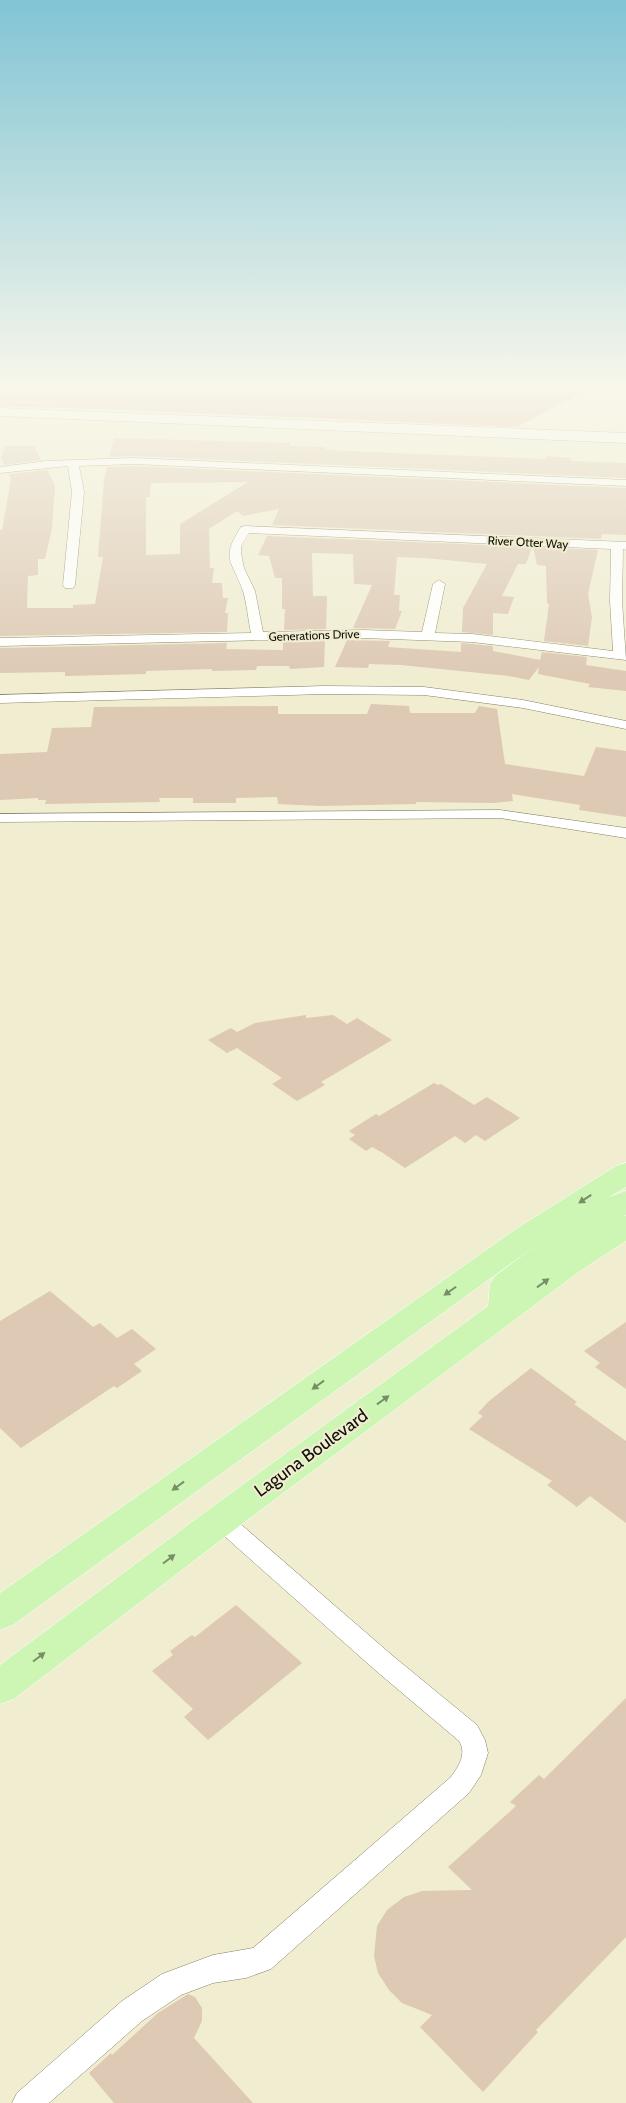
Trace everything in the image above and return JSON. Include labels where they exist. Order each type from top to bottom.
[{"type":"main road","points":[[0,1614],[530,1234],[626,1173]]},
{"type":"main road","points":[[504,1312],[506,1284],[569,1236],[626,1201]]},
{"type":"main road","name":"Laguna Boulevard","points":[[0,1686],[221,1520],[570,1263],[626,1226]]},
{"type":"street","points":[[69,585],[77,483]]},
{"type":"street","name":"River Otter Way","points":[[258,637],[249,591],[236,560],[235,546],[246,529],[622,546]]},
{"type":"street","points":[[622,546],[615,601],[618,618],[617,634],[623,656]]},
{"type":"street","points":[[428,635],[438,584]]},
{"type":"street","name":"Generations Drive","points":[[0,642],[363,634],[428,635],[514,642],[623,656]]},
{"type":"street","points":[[0,700],[325,690],[424,691],[523,704],[626,725]]},
{"type":"street","points":[[0,818],[500,814],[626,833]]},
{"type":"street","points":[[27,2103],[132,2011],[172,1984],[213,1969],[246,1964],[261,1959],[460,1784],[469,1773],[473,1764],[475,1745],[473,1738],[468,1732],[384,1663],[221,1520]]},
{"type":"building","points":[[10,483],[54,483],[55,486],[52,528],[45,559],[38,559],[38,575],[28,576],[27,608],[73,608],[73,605],[95,604],[103,557],[98,557],[104,483],[151,483],[150,497],[146,497],[146,555],[180,554],[180,524],[246,483],[517,483],[626,488],[626,535],[602,534],[601,539],[272,525],[279,509],[243,516],[237,511],[209,529],[210,568],[214,568],[212,583],[222,583],[223,598],[228,598],[225,613],[228,613],[227,632],[0,636],[0,530],[2,530]]},
{"type":"building","points":[[267,536],[532,547],[526,564],[518,564],[502,596],[514,597],[508,614],[493,613],[493,635],[462,632],[463,608],[487,564],[397,557],[394,595],[400,595],[399,611],[402,611],[395,629],[353,628],[372,585],[354,584],[353,554],[312,553],[313,596],[327,596],[326,629],[284,630],[285,609],[282,609],[282,578],[275,578],[269,556],[258,555]]},
{"type":"building","points":[[533,547],[598,550],[588,594],[592,617],[588,646],[544,641],[549,604],[547,603],[546,566],[537,565]]},
{"type":"building","points":[[347,640],[390,641],[388,647],[461,652],[461,643],[493,646],[493,651],[540,660],[542,652],[587,657],[586,665],[626,671],[626,691],[588,687],[590,684],[538,674],[539,667],[529,680],[509,676],[401,665],[369,664],[368,668],[335,667]]},
{"type":"building","points":[[325,641],[324,667],[290,669],[289,666],[257,666],[256,670],[146,671],[146,674],[65,676],[65,672],[0,673],[0,648],[227,643],[226,649],[283,650],[283,642]]},
{"type":"building","points":[[371,704],[409,706],[410,713],[475,713],[479,706],[497,709],[505,764],[584,776],[596,747],[626,751],[626,817],[579,810],[580,805],[512,794],[513,801],[494,803],[416,802],[416,804],[320,806],[278,804],[277,797],[236,798],[236,803],[193,803],[193,798],[159,798],[160,802],[45,804],[46,800],[38,800],[38,798],[0,800],[0,754],[47,752],[52,728],[91,727],[94,707],[278,706],[278,714],[367,714]]},
{"type":"building","points":[[306,1015],[306,1018],[333,1015],[347,1024],[357,1018],[392,1040],[321,1082],[325,1085],[297,1101],[272,1084],[282,1078],[237,1048],[227,1053],[208,1040],[231,1028],[237,1032],[255,1023]]},
{"type":"building","points":[[434,1083],[441,1084],[474,1105],[487,1097],[520,1118],[485,1141],[476,1135],[465,1143],[455,1136],[405,1168],[372,1147],[366,1151],[349,1139],[355,1135],[349,1131],[376,1114],[379,1116]]},
{"type":"building","points":[[50,1291],[93,1327],[100,1323],[117,1338],[132,1329],[156,1349],[134,1364],[142,1371],[117,1388],[114,1386],[21,1448],[0,1428],[0,1321]]},
{"type":"building","points":[[626,1322],[626,1389],[595,1367],[600,1363],[584,1351]]},
{"type":"building","points":[[531,1368],[577,1402],[574,1404],[626,1441],[626,1523],[590,1496],[577,1507],[547,1485],[552,1481],[469,1429],[483,1416],[478,1413],[488,1402]]},
{"type":"building","points":[[236,1605],[302,1663],[208,1740],[184,1717],[193,1709],[152,1671],[173,1655],[170,1651],[192,1635],[195,1637]]},
{"type":"building","points":[[626,1698],[626,1937],[536,2030],[538,2032],[483,2092],[420,2027],[432,2015],[402,2003],[389,1990],[378,1973],[374,1956],[377,1926],[387,1910],[404,1897],[422,1891],[472,1890],[448,1867],[516,1806],[510,1802],[539,1775],[544,1779]]},
{"type":"building","points":[[188,1994],[195,1997],[202,2008],[202,2021],[194,2038],[253,2103],[114,2103],[89,2073],[111,2053],[112,2055],[158,2013]]}]
